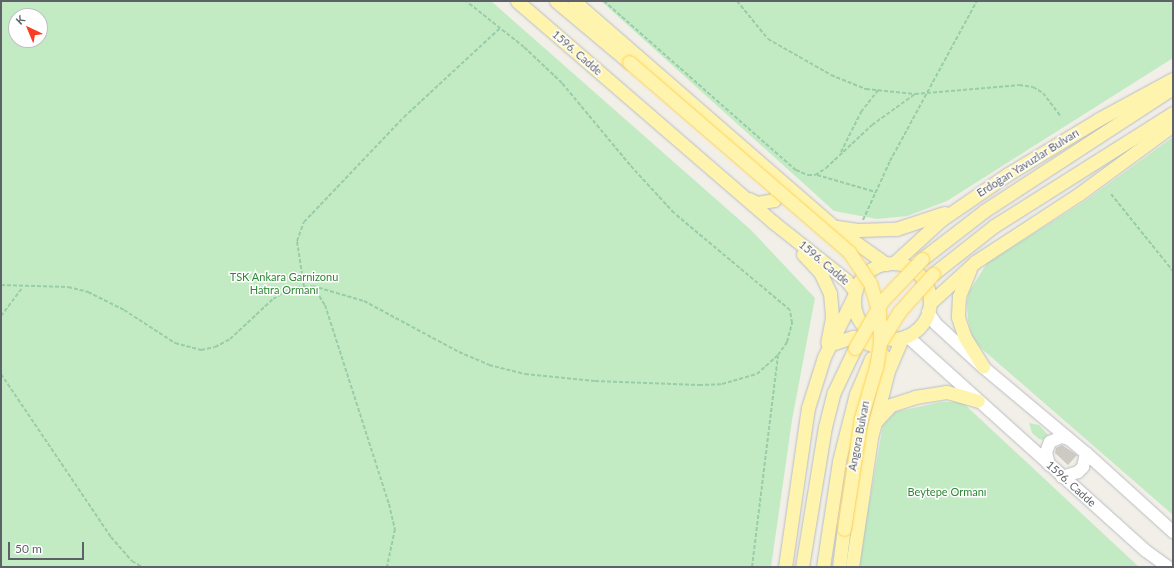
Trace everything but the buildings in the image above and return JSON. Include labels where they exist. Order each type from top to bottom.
[{"type":"main road","name":"1596. Cadde","points":[[517,1],[773,222],[846,280],[855,294],[857,317],[871,333],[890,339],[905,337],[1062,477],[1168,567]]},
{"type":"main road","name":"1596. Cadde","points":[[556,1],[849,252],[870,283]]},
{"type":"main road","points":[[574,1],[770,169],[834,226],[890,263],[910,268],[918,274],[925,282],[929,307],[936,324],[983,367],[1086,453],[1173,532]]},
{"type":"main road","name":"Erdoğan Yavuzlar Bulvarı","points":[[890,263],[927,231],[964,204],[1041,154],[1173,79]]},
{"type":"main road","name":"Erdoğan Yavuzlar Bulvarı","points":[[802,567],[825,426],[834,392],[855,348],[882,301],[922,259],[984,211],[1173,88]]},
{"type":"main road","name":"Angora Bulvarı","points":[[823,567],[839,461],[856,394],[871,358],[899,312],[933,274],[994,226],[1173,113]]},
{"type":"main road","points":[[905,337],[921,326],[929,307],[975,262],[1079,194],[1173,125]]},
{"type":"main road","points":[[745,198],[757,203],[774,200],[778,192],[770,169]]},
{"type":"main road","points":[[834,226],[859,230],[909,226],[964,204]]},
{"type":"main road","points":[[773,222],[820,272],[827,283],[832,318],[824,357],[808,408],[785,567]]},
{"type":"main road","points":[[975,262],[959,296],[958,316],[964,336],[983,367]]},
{"type":"main road","points":[[824,357],[867,272],[890,263]]},
{"type":"main road","name":"Angora Bulvarı","points":[[839,567],[861,418],[876,367],[880,343],[879,312],[870,283]]},
{"type":"main road","points":[[831,344],[853,337],[866,342],[883,354],[888,371]]},
{"type":"main road","name":"Angora Bulvarı","points":[[852,567],[875,423],[888,371],[905,337]]},
{"type":"main road","points":[[875,423],[891,405],[915,397],[948,392],[978,401]]},
{"type":"main road","points":[[1049,465],[1046,452],[1050,442],[1061,436],[1070,439]]},
{"type":"main road","points":[[1062,477],[1078,472],[1083,467],[1086,453]]},
{"type":"path","points":[[1,285],[68,287],[88,292],[124,310],[175,343],[201,350],[215,347],[230,339],[273,299],[292,288],[314,286],[364,301],[459,352],[489,365],[526,374],[595,381],[722,384],[757,374],[778,355],[787,342],[792,323],[790,310],[674,213],[630,165],[562,83],[500,28],[466,1]]},
{"type":"path","points":[[604,1],[796,170],[808,175],[815,174],[876,192]]},
{"type":"path","points":[[737,1],[768,39],[791,54],[831,74],[866,89],[915,94],[978,90],[1019,85],[1033,87],[1043,93],[1061,117]]},
{"type":"path","points":[[859,230],[890,161],[930,92],[977,1]]},
{"type":"path","points":[[304,287],[297,241],[304,222],[404,117],[500,28]]},
{"type":"path","points":[[840,155],[861,112],[878,90]]},
{"type":"path","points":[[815,174],[840,155],[872,125],[915,94]]},
{"type":"path","points":[[1111,194],[1173,271]]},
{"type":"path","points":[[1,316],[23,286]]},
{"type":"path","points":[[314,286],[325,305],[389,504],[395,529],[387,567]]},
{"type":"path","points":[[752,567],[778,355]]},
{"type":"path","points":[[1,374],[111,537],[132,561],[142,567]]},
{"type":"green space","name":"TSK Ankara Garnizonu Hatıra Ormanı","points":[[1,1],[491,1],[751,230],[815,298],[792,420],[771,567],[1,567]]},
{"type":"green space","points":[[601,1],[1173,1],[1173,58],[947,201],[907,216],[877,219],[834,211]]},
{"type":"green space","points":[[1173,137],[1173,515],[982,349],[973,338],[968,320],[967,302],[969,292],[987,263],[1082,203]]},
{"type":"green space","name":"Beytepe Ormanı","points":[[941,402],[962,402],[1139,567],[858,567],[883,425],[895,412]]},
{"type":"green space","points":[[1029,423],[1039,425],[1048,435],[1043,440],[1039,439],[1032,433]]}]
